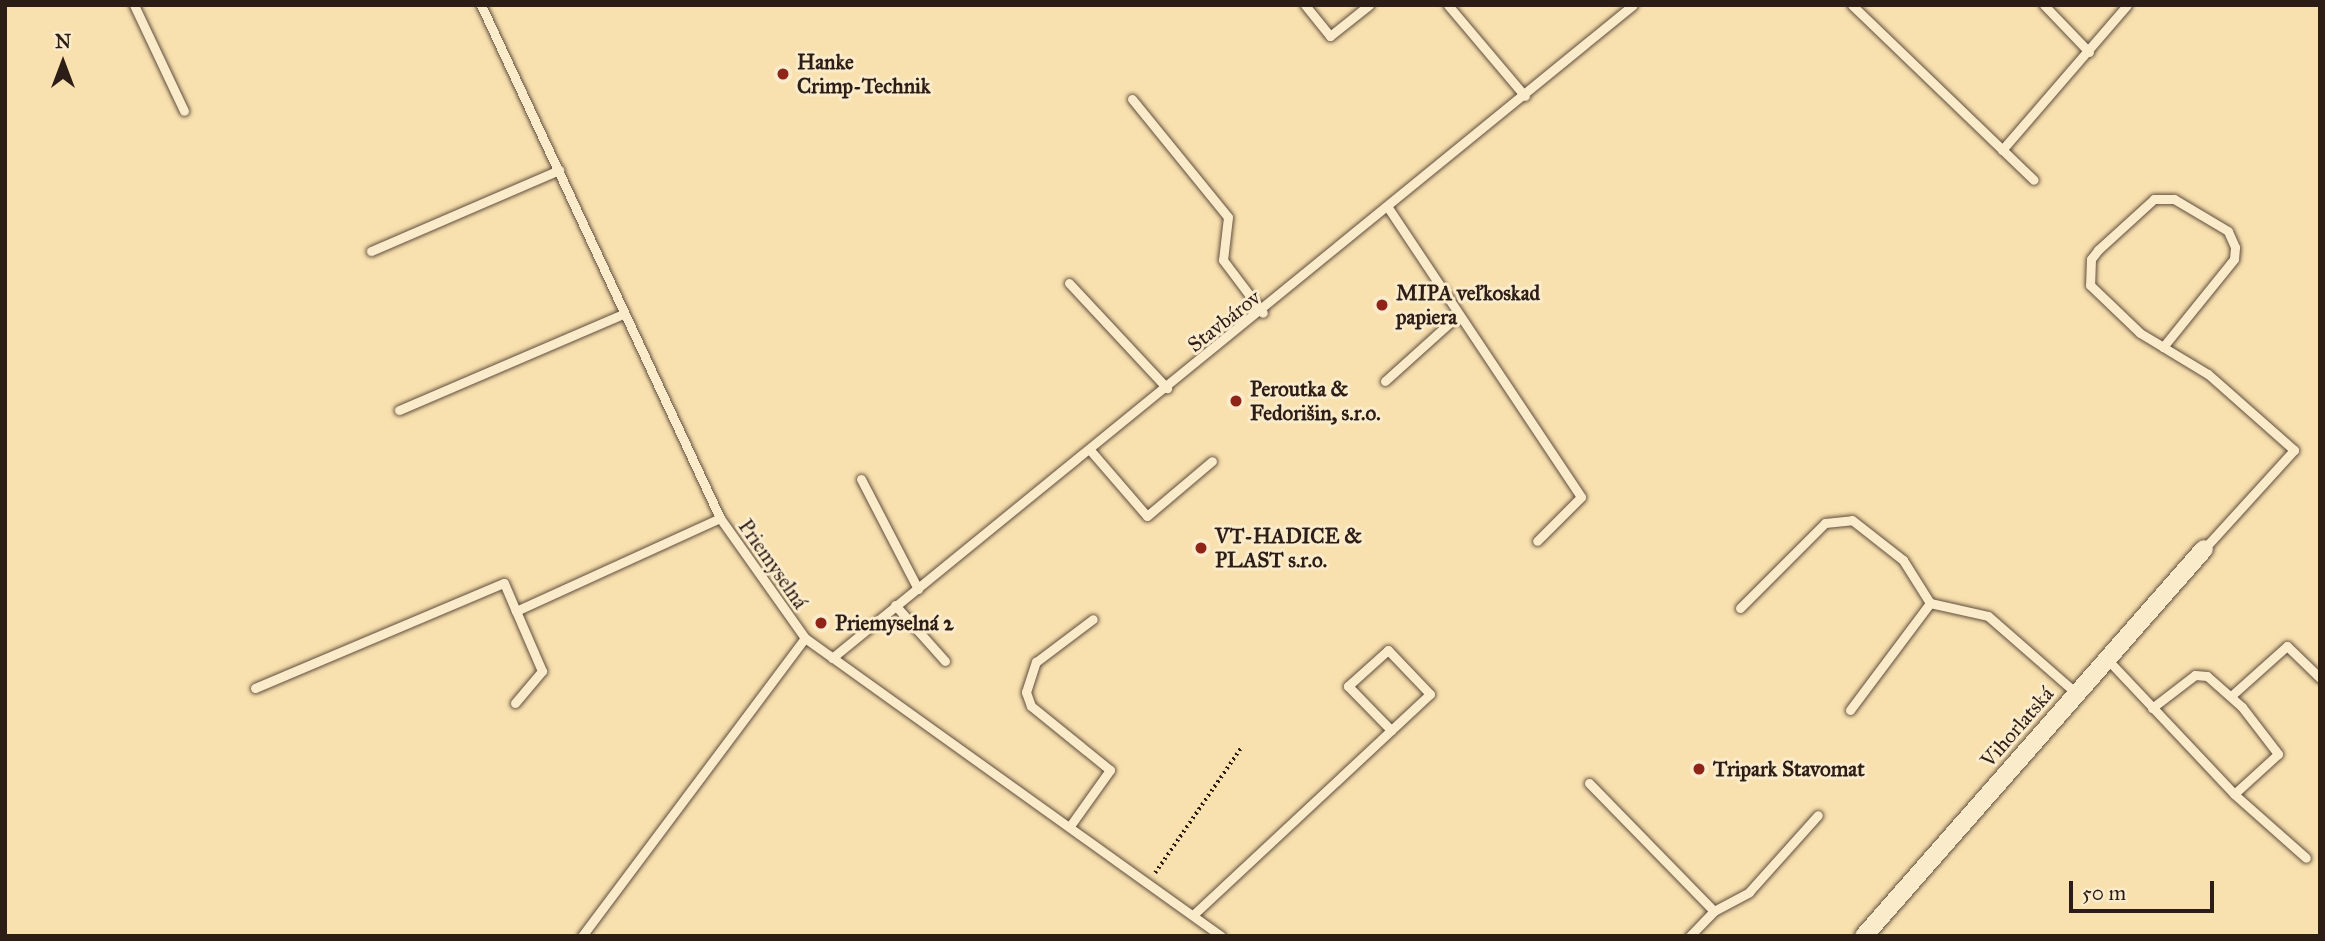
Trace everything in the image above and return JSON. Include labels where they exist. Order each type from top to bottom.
[{"type":"street","name":"Vihorlatská","points":[[1864,936],[2204,549]]},
{"type":"lane","points":[[134,5],[184,111]]},
{"type":"lane","name":"Priemyselná","points":[[481,5],[720,518],[805,638],[1222,936]]},
{"type":"lane","points":[[1304,5],[1330,36],[1368,5]]},
{"type":"lane","points":[[1448,5],[1525,96]]},
{"type":"lane","name":"Stavbárov","points":[[832,658],[1263,313],[1633,5]]},
{"type":"lane","points":[[1852,5],[2034,180]]},
{"type":"lane","points":[[2044,5],[2089,52]]},
{"type":"lane","points":[[2002,150],[2127,5]]},
{"type":"lane","points":[[1132,99],[1228,217],[1223,260],[1263,313]]},
{"type":"lane","points":[[371,251],[559,170]]},
{"type":"lane","points":[[2163,347],[2234,259],[2235,247],[2228,231],[2174,199],[2154,199],[2098,250],[2090,271],[2090,285],[2163,347],[2208,374],[2294,450],[2204,549]]},
{"type":"lane","points":[[1389,209],[1456,317],[1581,498],[1537,541]]},
{"type":"lane","points":[[1069,283],[1167,388]]},
{"type":"lane","points":[[399,410],[623,314]]},
{"type":"lane","points":[[1385,381],[1456,317]]},
{"type":"lane","points":[[1090,450],[1147,516],[1212,461]]},
{"type":"lane","points":[[861,479],[918,589]]},
{"type":"lane","points":[[516,611],[720,518]]},
{"type":"lane","points":[[1740,608],[1825,523],[1839,519],[1852,520],[1885,542],[1930,603],[1989,616],[2077,694]]},
{"type":"lane","points":[[255,688],[504,583],[542,671],[515,703]]},
{"type":"lane","points":[[1850,710],[1930,603]]},
{"type":"lane","points":[[895,605],[945,661]]},
{"type":"lane","points":[[1070,826],[1110,770],[1031,706],[1026,692],[1035,662],[1093,619]]},
{"type":"lane","points":[[582,936],[805,638]]},
{"type":"lane","points":[[2231,696],[2287,646],[2320,678]]},
{"type":"lane","points":[[1193,915],[1430,694],[1388,650],[1348,686],[1391,730]]},
{"type":"lane","points":[[2108,659],[2234,794],[2306,858]]},
{"type":"lane","points":[[2152,708],[2195,675],[2207,676],[2231,696],[2278,754],[2234,794]]},
{"type":"lane","points":[[1589,783],[1714,911]]},
{"type":"lane","points":[[1690,936],[1714,911],[1749,892],[1818,815]]},
{"type":"path","points":[[1149,882],[1241,748]]},
{"type":"place","name":"Hanke Crimp-Technik","points":[[783,74]]},
{"type":"place","name":"MIPA veľkoskad papiera","points":[[1382,305]]},
{"type":"place","name":"Peroutka & Fedorišin, s.r.o.","points":[[1236,401]]},
{"type":"place","name":"VT-HADICE & PLAST s.r.o.","points":[[1201,548]]},
{"type":"place","name":"Priemyselná 2","points":[[821,623]]},
{"type":"place","name":"Tripark Stavomat","points":[[1699,769]]}]
